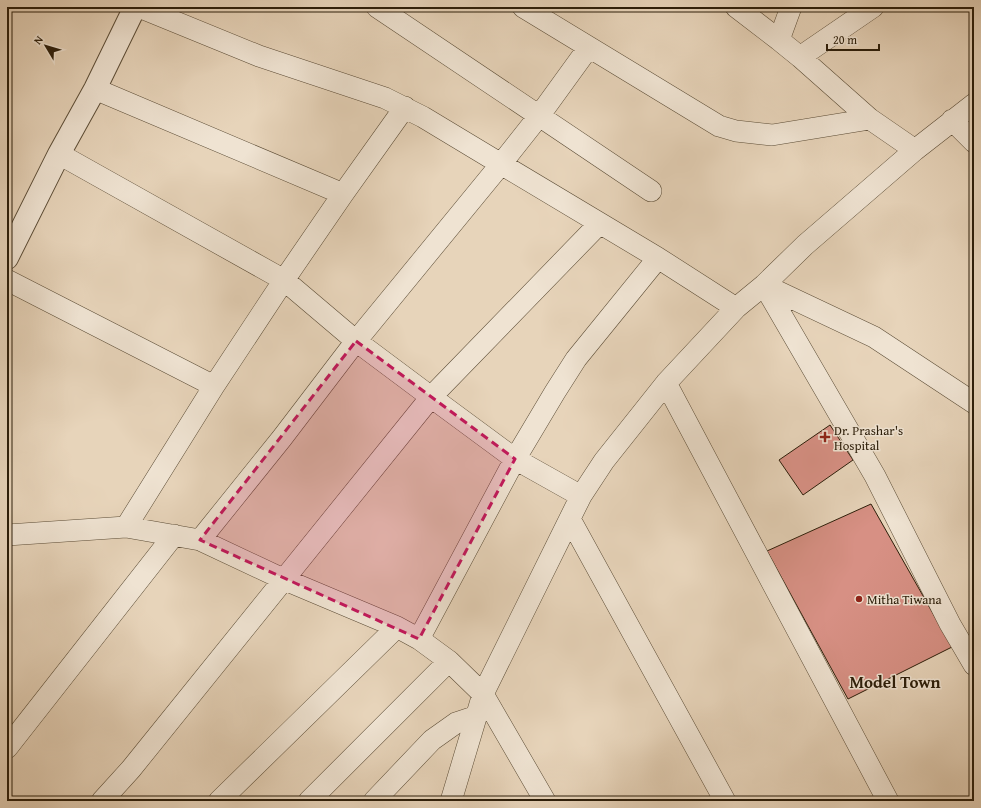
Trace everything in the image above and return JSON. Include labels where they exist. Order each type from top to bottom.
[{"type":"street","points":[[7,258],[59,154],[95,89],[135,7]]},
{"type":"street","points":[[139,7],[259,56],[385,98],[405,107],[658,258],[736,308]]},
{"type":"street","points":[[377,7],[651,191]]},
{"type":"street","points":[[523,7],[719,126],[736,132],[772,135],[870,119]]},
{"type":"street","points":[[736,7],[800,56],[870,119],[915,150]]},
{"type":"street","points":[[779,40],[791,7]]},
{"type":"street","points":[[800,56],[873,7]]},
{"type":"street","points":[[200,540],[282,438],[356,341],[539,116],[589,47]]},
{"type":"street","points":[[95,89],[343,194]]},
{"type":"street","points":[[451,801],[483,694],[581,496],[604,461],[666,383],[736,308],[764,285],[805,245],[915,150],[974,104]]},
{"type":"street","points":[[126,527],[214,386],[284,280],[405,107]]},
{"type":"street","points":[[952,120],[974,142]]},
{"type":"street","points":[[59,154],[284,280],[356,341],[515,459],[581,496]]},
{"type":"street","points":[[102,801],[131,769],[431,397],[599,224]]},
{"type":"street","points":[[418,639],[515,459],[555,392],[576,359],[658,258]]},
{"type":"street","points":[[7,280],[214,386]]},
{"type":"street","points":[[764,285],[874,338],[974,403]]},
{"type":"street","points":[[764,285],[875,476],[950,624],[974,665]]},
{"type":"street","points":[[666,383],[888,801]]},
{"type":"street","points":[[570,519],[725,801]]},
{"type":"street","points":[[7,535],[126,527],[200,540],[283,579],[396,627],[418,639],[449,661],[483,694],[544,801]]},
{"type":"street","points":[[7,748],[174,535]]},
{"type":"street","points":[[219,801],[396,627]]},
{"type":"street","points":[[309,801],[449,661]]},
{"type":"street","points":[[374,801],[432,740],[456,722],[477,716]]},
{"type":"highlighted area","points":[[356,341],[515,459],[419,639],[200,540]]},
{"type":"building","points":[[830,425],[853,460],[803,495],[779,460]]},
{"type":"building","name":"Mitha Tiwana","points":[[871,504],[952,647],[848,699],[767,551]]},
{"type":"place","name":"Dr. Prashar's Hospital","points":[[825,437]]},
{"type":"place","name":"Mitha Tiwana","points":[[859,599]]},
{"type":"district","name":"Model Town","points":[[895,681]]}]
